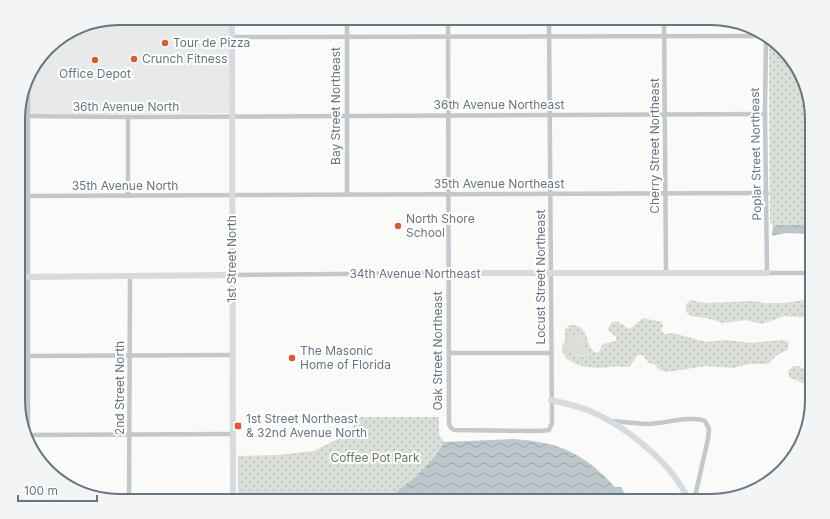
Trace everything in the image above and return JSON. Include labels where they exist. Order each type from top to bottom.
[{"type":"street","name":"1st Street North","points":[[232,25],[233,494]]},
{"type":"street","name":"Bay Street Northeast","points":[[347,25],[347,194]]},
{"type":"street","name":"Oak Street Northeast","points":[[448,25],[448,420],[451,428],[454,430],[540,431]]},
{"type":"street","name":"Locust Street Northeast","points":[[540,431],[549,430],[551,428],[549,25]]},
{"type":"street","name":"Cherry Street Northeast","points":[[664,25],[666,273]]},
{"type":"street","points":[[232,37],[753,35]]},
{"type":"street","name":"Poplar Street Northeast","points":[[766,43],[765,114],[767,273]]},
{"type":"street","points":[[28,95],[28,424]]},
{"type":"street","name":"36th Avenue Northeast","points":[[233,116],[765,114]]},
{"type":"street","name":"36th Avenue North","points":[[28,116],[128,118],[233,116]]},
{"type":"street","points":[[128,118],[128,196]]},
{"type":"street","name":"35th Avenue Northeast","points":[[232,195],[767,194]]},
{"type":"street","name":"35th Avenue North","points":[[28,196],[232,195]]},
{"type":"street","name":"34th Avenue Northeast","points":[[28,277],[448,273],[551,274],[805,272]]},
{"type":"street","name":"2nd Street North","points":[[129,494],[130,276]]},
{"type":"street","points":[[448,353],[551,353]]},
{"type":"street","points":[[28,356],[232,355]]},
{"type":"street","points":[[551,400],[577,407],[610,421],[658,458],[675,477],[685,494]]},
{"type":"street","points":[[610,421],[646,424],[692,419],[700,419],[705,421],[709,429],[708,438],[696,494]]},
{"type":"street","points":[[32,437],[232,434]]},
{"type":"shaded area","points":[[113,25],[229,25],[230,113],[30,114],[30,89],[35,77],[44,62],[57,48],[77,35],[89,30]]},
{"type":"green space","points":[[769,45],[782,57],[798,83],[805,113],[805,225],[773,226],[770,223]]},
{"type":"green space","points":[[691,300],[705,303],[754,301],[765,303],[784,303],[805,300],[805,318],[784,316],[762,324],[746,320],[723,323],[706,318],[691,316],[686,312],[686,304]]},
{"type":"green space","points":[[643,318],[661,322],[663,325],[661,330],[665,334],[673,333],[706,342],[726,340],[752,343],[781,340],[789,343],[788,350],[777,355],[766,364],[749,364],[733,368],[706,366],[667,372],[660,370],[654,364],[649,363],[644,356],[641,355],[638,355],[630,366],[627,367],[618,366],[600,368],[578,365],[567,359],[562,352],[562,347],[565,341],[565,329],[570,325],[577,326],[584,331],[589,345],[596,353],[599,352],[603,344],[616,341],[616,337],[609,331],[608,328],[612,322],[620,323],[630,329]],"holes":[[[582,334],[583,344],[589,354],[584,356],[570,353],[565,349],[565,344],[572,336]]]},
{"type":"green space","points":[[576,332],[582,334],[583,344],[589,352],[587,356],[570,353],[565,349],[565,344]]},
{"type":"green space","points":[[793,366],[799,366],[805,370],[805,384],[789,377],[788,371]]},
{"type":"green space","name":"Coffee Pot Park","points":[[357,417],[439,417],[439,434],[444,442],[430,464],[394,494],[238,494],[238,456],[278,455],[314,451],[341,437],[355,425]]},
{"type":"water","points":[[805,225],[805,234],[786,233],[772,236],[773,226]]},
{"type":"water","points":[[513,439],[544,443],[570,451],[604,475],[615,487],[621,487],[625,494],[393,494],[432,460],[444,442]]},
{"type":"place","name":"Tour de Pizza","points":[[165,43]]},
{"type":"place","name":"Crunch Fitness","points":[[134,59]]},
{"type":"place","name":"Office Depot","points":[[95,60]]},
{"type":"place","name":"North Shore School","points":[[398,226]]},
{"type":"place","name":"The Masonic Home of Florida","points":[[292,358]]},
{"type":"place","name":"1st Street Northeast & 32nd Avenue North","points":[[238,426]]}]
